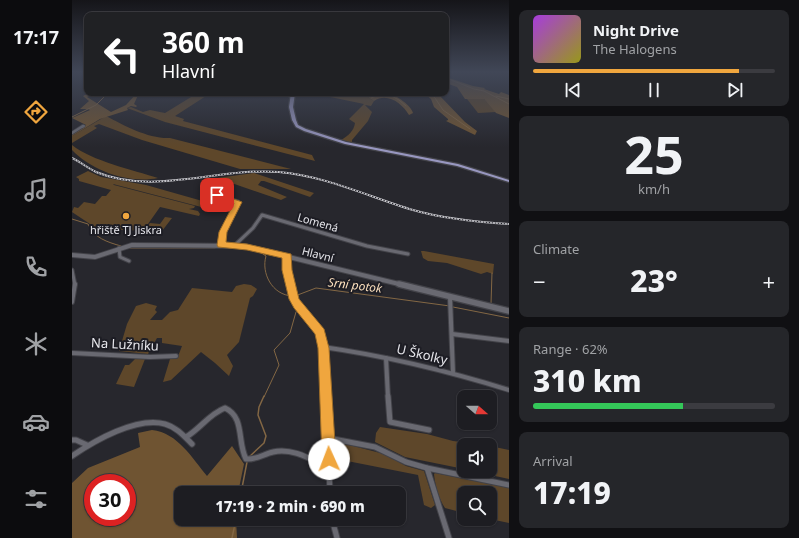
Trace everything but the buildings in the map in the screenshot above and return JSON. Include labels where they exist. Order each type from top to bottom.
[{"type":"main road","points":[[292,97],[291,109],[295,123],[300,128],[314,134],[345,143],[454,164],[509,181]]},
{"type":"street","points":[[72,133],[84,126]]},
{"type":"street","points":[[217,195],[238,202],[223,232],[221,245]]},
{"type":"street","name":"Lomená","points":[[235,246],[253,228],[262,215],[367,246],[408,254]]},
{"type":"street","name":"Hlavní","points":[[72,255],[95,256],[126,246],[184,247],[221,245],[250,247],[509,311]]},
{"type":"street","points":[[120,248],[119,256],[129,261]]},
{"type":"street","points":[[287,256],[287,270],[293,297],[297,306],[320,332],[323,348],[330,486]]},
{"type":"street","points":[[72,270],[75,277],[76,286],[72,302]]},
{"type":"street","points":[[450,297],[453,372]]},
{"type":"street","points":[[452,334],[509,341]]},
{"type":"street","name":"U Školky","points":[[323,348],[386,358],[453,372],[509,390]]},
{"type":"street","name":"Na Lužníku","points":[[72,353],[162,357],[176,356]]},
{"type":"street","name":"U Školky","points":[[386,358],[390,422],[430,430]]},
{"type":"street","points":[[186,437],[194,432],[217,411],[225,408],[230,410],[236,416],[242,453],[246,459],[251,460],[274,451],[291,452],[304,456],[329,468]]},
{"type":"street","points":[[72,456],[87,445],[121,430],[148,423],[162,424],[186,437],[192,444]]},
{"type":"street","points":[[328,438],[375,447],[402,460],[427,468],[509,485]]},
{"type":"street","points":[[72,440],[76,440],[87,445]]},
{"type":"street","points":[[427,468],[449,538]]},
{"type":"street","points":[[334,526],[337,538]]},
{"type":"shaded area","points":[[84,97],[87,97],[111,112],[126,105],[133,97],[137,97],[134,104],[137,106],[136,107],[131,106],[127,108],[128,110],[100,119],[72,136],[72,134],[86,125],[72,118],[90,110],[80,109],[89,101]]},
{"type":"shaded area","points":[[191,97],[204,97],[175,116],[184,119],[183,121],[312,155],[315,161],[165,122],[127,108],[131,107],[143,112],[150,110],[165,113]]},
{"type":"shaded area","points":[[331,97],[368,97],[374,101],[371,106],[365,105],[372,112],[368,121],[352,140],[352,143],[341,140],[350,133],[354,126],[355,123],[349,119],[364,104]]},
{"type":"shaded area","points":[[368,97],[397,97],[407,104],[413,113],[409,115],[402,106],[389,98],[374,101]]},
{"type":"shaded area","points":[[429,97],[441,97],[465,122],[477,131],[475,135],[446,121],[448,119],[434,107]]},
{"type":"shaded area","points":[[464,97],[509,97],[509,118],[496,113],[484,99],[465,99]]},
{"type":"shaded area","points":[[467,99],[484,99],[496,112],[478,113]]},
{"type":"shaded area","points":[[106,116],[129,128],[146,134],[162,138],[170,138],[291,169],[240,169],[142,140],[99,124],[94,126],[97,128],[72,143],[72,136]]},
{"type":"shaded area","points":[[72,145],[90,156],[158,178],[135,179],[100,170],[72,150]]},
{"type":"shaded area","points":[[88,171],[101,177],[146,185],[213,204],[209,209],[113,184],[195,206],[194,208],[189,209],[198,211],[200,214],[199,216],[160,207],[143,231],[92,228],[90,224],[72,212],[74,207],[78,208],[84,202],[95,204],[102,196],[106,196],[111,190],[79,181],[76,177]]},
{"type":"shaded area","points":[[254,173],[314,193],[310,197],[261,181],[258,185],[287,197],[281,200],[217,178]]},
{"type":"shaded area","points":[[165,217],[172,218],[162,231],[146,228],[150,223],[160,224]]},
{"type":"shaded area","points":[[421,251],[494,264],[493,274],[487,272],[481,274],[447,263],[428,261],[423,258]]},
{"type":"shaded area","points":[[244,284],[251,285],[257,289],[250,298],[239,342],[227,355],[233,366],[229,376],[201,352],[171,380],[163,382],[170,359],[177,359],[182,346],[162,343],[162,338],[157,338],[148,354],[119,351],[127,324],[136,306],[146,303],[157,306],[155,310],[157,312],[150,320],[162,320],[170,312],[178,310],[192,288],[232,292],[236,286]]},
{"type":"shaded area","points":[[135,359],[145,359],[134,387],[116,384],[125,365],[129,365]]},
{"type":"shaded area","points":[[380,427],[427,434],[457,441],[457,468],[405,457],[375,442],[376,433]]},
{"type":"shaded area","points":[[152,430],[161,432],[177,441],[184,447],[207,476],[232,446],[244,464],[239,486],[174,486],[174,526],[236,526],[237,538],[72,538],[72,483],[88,468],[140,447],[138,433]]},
{"type":"shaded area","points":[[338,442],[384,454],[406,466],[424,471],[435,505],[431,508],[424,505],[418,475],[337,459],[333,454],[334,444]]},
{"type":"shaded area","points":[[497,447],[509,450],[509,479],[497,476]]},
{"type":"shaded area","points":[[434,474],[509,488],[509,523],[497,520],[497,486],[457,486],[457,511],[445,508],[438,492]]},
{"type":"waterway","points":[[72,117],[96,105],[104,97]]},
{"type":"waterway","points":[[394,97],[406,106]]},
{"type":"waterway","points":[[434,97],[443,110],[470,129]]},
{"type":"waterway","points":[[496,97],[509,104]]},
{"type":"waterway","points":[[501,97],[509,99]]},
{"type":"waterway","name":"Srní potok","points":[[72,219],[88,224],[97,236],[121,246]]},
{"type":"waterway","name":"Srní potok","points":[[128,248],[215,248]]},
{"type":"waterway","name":"Srní potok","points":[[230,248],[253,250],[266,256],[265,269],[270,282],[279,292],[292,296]]},
{"type":"waterway","points":[[491,304],[492,273]]},
{"type":"waterway","name":"Srní potok","points":[[295,296],[316,288],[450,306]]},
{"type":"waterway","name":"Srní potok","points":[[453,307],[509,318]]},
{"type":"waterway","points":[[264,397],[279,365],[274,350],[290,333],[296,312]]},
{"type":"waterway","points":[[249,457],[264,443],[266,436],[258,415],[259,407],[264,396]]},
{"type":"waterway","points":[[242,486],[247,462]]},
{"type":"waterway","points":[[232,538],[235,526]]},
{"type":"railway","points":[[72,158],[96,172],[118,179],[141,181],[164,181],[233,173],[279,172],[296,174],[330,182],[397,205],[437,216],[461,220],[509,224]]},
{"type":"place","name":"hřiště TJ Jiskra","points":[[126,216]]},
{"type":"route","points":[[217,195],[238,202],[223,232],[221,245],[247,247],[287,256],[287,270],[297,306],[313,322],[320,332],[323,348],[329,459]]}]
